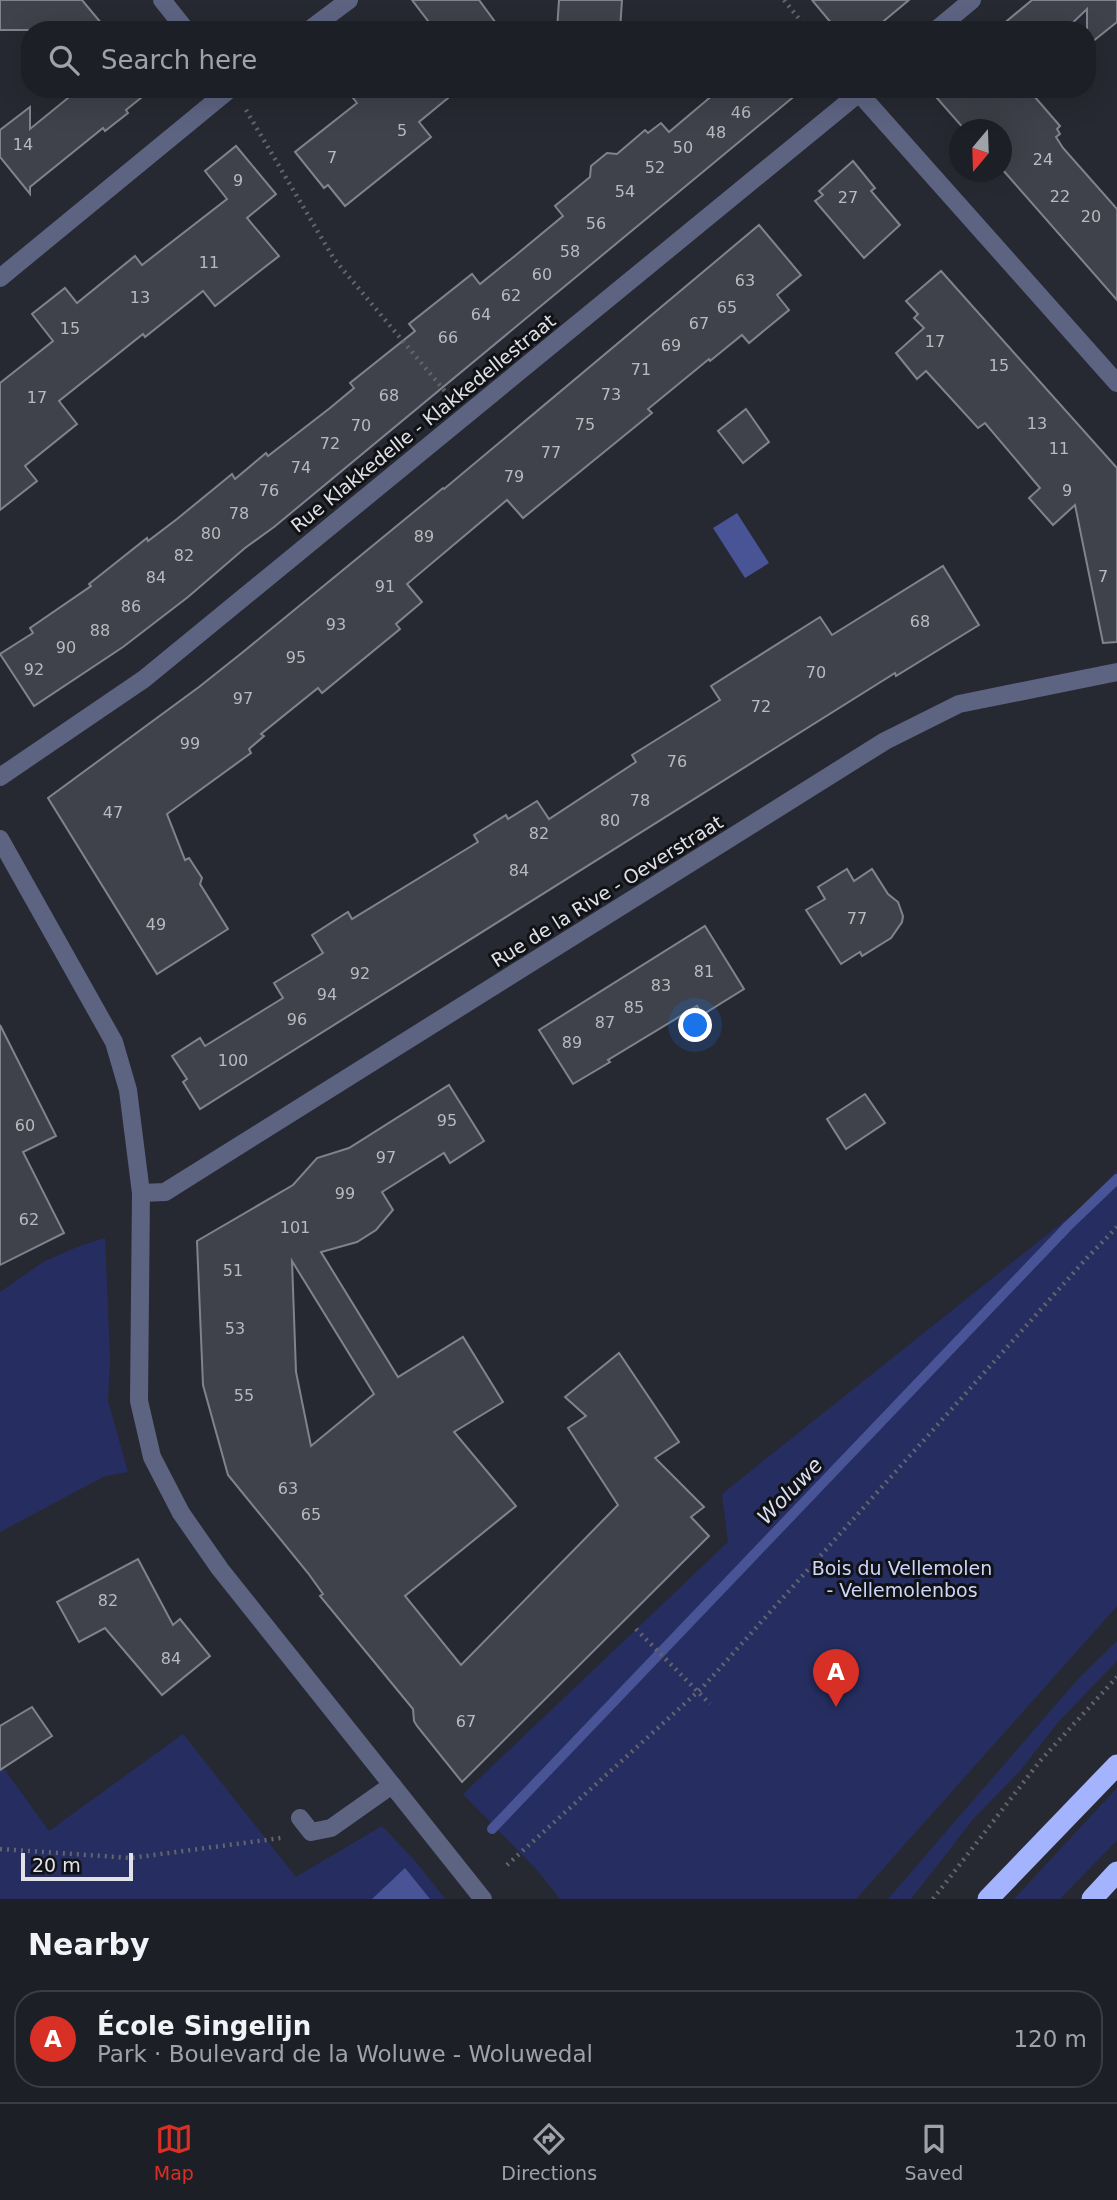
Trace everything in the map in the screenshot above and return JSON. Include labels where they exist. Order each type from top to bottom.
[{"type":"highway","points":[[988,1899],[1117,1765]]},
{"type":"highway","points":[[1092,1899],[1117,1872]]},
{"type":"street","points":[[162,0],[179,21]]},
{"type":"street","points":[[321,21],[349,0]]},
{"type":"street","points":[[947,21],[972,0]]},
{"type":"street","points":[[0,278],[219,98]]},
{"type":"street","name":"Rue Klakkedelle - Klakkedellestraat","points":[[0,777],[144,679],[852,98]]},
{"type":"street","points":[[867,98],[1117,383]]},
{"type":"street","name":"Rue de la Rive - Oeverstraat","points":[[141,1193],[165,1192],[885,741],[959,704],[1117,672]]},
{"type":"street","points":[[0,839],[114,1042],[128,1090],[141,1193],[139,1401],[152,1457],[181,1513],[219,1569],[483,1899]]},
{"type":"street","points":[[300,1818],[311,1832],[331,1828],[392,1785]]},
{"type":"path","points":[[784,0],[801,21]]},
{"type":"path","points":[[243,105],[334,259],[466,415]]},
{"type":"path","points":[[507,1865],[703,1687],[1117,1227]]},
{"type":"path","points":[[636,1629],[710,1704]]},
{"type":"path","points":[[933,1899],[1040,1761],[1117,1677]]},
{"type":"path","points":[[0,1849],[131,1858],[266,1841]]},
{"type":"green space","name":"Bois du Vellemolen - Vellemolenbos","points":[[1117,1171],[1117,1606],[856,1899],[560,1899],[538,1871],[463,1794],[728,1542],[722,1494],[1078,1210]]},
{"type":"green space","points":[[105,1238],[110,1359],[108,1401],[128,1472],[105,1476],[0,1532],[0,1292],[45,1261]]},
{"type":"green space","points":[[1117,1641],[1117,1661],[1060,1720],[1019,1772],[974,1818],[911,1899],[888,1899],[1078,1679]]},
{"type":"green space","points":[[183,1734],[296,1877],[382,1826],[416,1862],[445,1899],[0,1899],[0,1763],[49,1831]]},
{"type":"green space","points":[[1117,1788],[1117,1840],[1060,1899],[1014,1899]]},
{"type":"shaded area","points":[[737,513],[769,563],[745,578],[713,528]]},
{"type":"shaded area","points":[[405,1868],[430,1899],[372,1899]]},
{"type":"building","points":[[0,0],[82,0],[100,21],[21,21],[21,30],[0,30]]},
{"type":"building","points":[[412,0],[479,0],[494,21],[428,21]]},
{"type":"building","points":[[559,0],[622,0],[621,21],[558,21]]},
{"type":"building","points":[[812,0],[909,0],[884,21],[830,21]]},
{"type":"building","points":[[1032,0],[1117,0],[1117,22],[1096,39],[1096,21],[1087,21],[1087,9],[1074,21],[1007,21]]},
{"type":"building","points":[[68,98],[141,98],[126,110],[128,113],[105,131],[103,128],[30,187],[30,194],[0,157],[0,130],[30,107],[30,129]]},
{"type":"building","points":[[353,98],[448,98],[419,122],[431,137],[345,206],[328,185],[324,188],[295,152],[357,103]]},
{"type":"building","points":[[709,98],[792,98],[188,597],[123,647],[34,706],[0,654],[33,633],[30,628],[91,586],[89,584],[147,538],[148,541],[177,519],[232,474],[235,479],[266,453],[268,456],[330,408],[354,388],[350,383],[415,331],[409,324],[472,274],[480,284],[516,255],[563,216],[555,206],[590,177],[591,166],[607,153],[617,154],[645,130],[648,133],[661,123],[669,132]]},
{"type":"building","points":[[937,98],[1036,98],[1060,126],[1057,129],[1060,134],[1056,137],[1063,148],[1117,209],[1117,300],[1012,180],[1012,119],[955,119]]},
{"type":"building","points":[[236,146],[276,194],[247,218],[279,256],[215,306],[203,291],[145,337],[143,334],[59,401],[77,424],[25,466],[37,481],[0,510],[0,383],[53,341],[32,314],[65,288],[77,303],[135,256],[142,265],[227,199],[205,171]]},
{"type":"building","points":[[853,161],[875,188],[871,191],[900,225],[864,258],[815,201],[823,195],[819,191]]},
{"type":"building","points":[[759,225],[801,275],[777,295],[789,310],[749,343],[742,335],[710,361],[709,359],[648,409],[652,413],[523,518],[507,500],[407,584],[422,602],[396,624],[400,629],[322,693],[318,688],[261,734],[264,736],[249,749],[251,753],[167,814],[185,860],[189,858],[202,878],[200,884],[228,929],[157,974],[48,798],[243,652],[444,489]]},
{"type":"building","points":[[941,271],[1117,468],[1117,642],[1103,643],[1075,505],[1053,525],[1029,498],[1040,488],[985,423],[978,428],[926,371],[917,379],[896,353],[924,328],[914,318],[918,314],[906,301]]},
{"type":"building","points":[[746,409],[769,442],[743,463],[718,431]]},
{"type":"building","points":[[943,566],[979,625],[896,676],[895,673],[200,1109],[183,1082],[187,1079],[172,1056],[200,1038],[205,1046],[283,998],[274,983],[323,953],[312,935],[348,912],[352,919],[478,842],[474,835],[506,815],[508,819],[537,801],[549,819],[636,762],[632,755],[720,700],[711,686],[820,617],[832,635]]},
{"type":"building","points":[[847,869],[854,881],[872,869],[888,894],[898,902],[903,916],[891,938],[862,956],[860,952],[841,964],[806,910],[825,899],[818,887]]},
{"type":"building","points":[[705,926],[744,989],[702,1015],[697,1006],[573,1084],[539,1030]]},
{"type":"building","points":[[0,1025],[56,1136],[23,1152],[64,1233],[0,1265]]},
{"type":"building","points":[[449,1085],[484,1141],[450,1163],[444,1153],[382,1192],[393,1210],[376,1230],[357,1242],[321,1252],[398,1377],[463,1337],[503,1402],[454,1432],[516,1506],[405,1596],[461,1665],[618,1505],[568,1428],[586,1416],[565,1397],[619,1353],[679,1442],[655,1458],[704,1507],[691,1517],[709,1536],[462,1782],[417,1726],[413,1709],[320,1596],[323,1594],[308,1573],[228,1475],[203,1385],[197,1241],[293,1185],[317,1158],[349,1148]],"holes":[[[292,1261],[374,1394],[311,1446],[296,1372]]]},
{"type":"building","points":[[865,1094],[885,1123],[846,1149],[827,1119]]},
{"type":"building","points":[[138,1559],[173,1625],[180,1619],[210,1656],[162,1695],[105,1628],[79,1642],[57,1602]]},
{"type":"building","points":[[32,1707],[52,1736],[0,1770],[0,1726]]},
{"type":"waterway","name":"Woluwe","points":[[492,1829],[1068,1226],[1117,1179]]},
{"type":"place","name":"École Singelijn","points":[[836,1707]]}]
